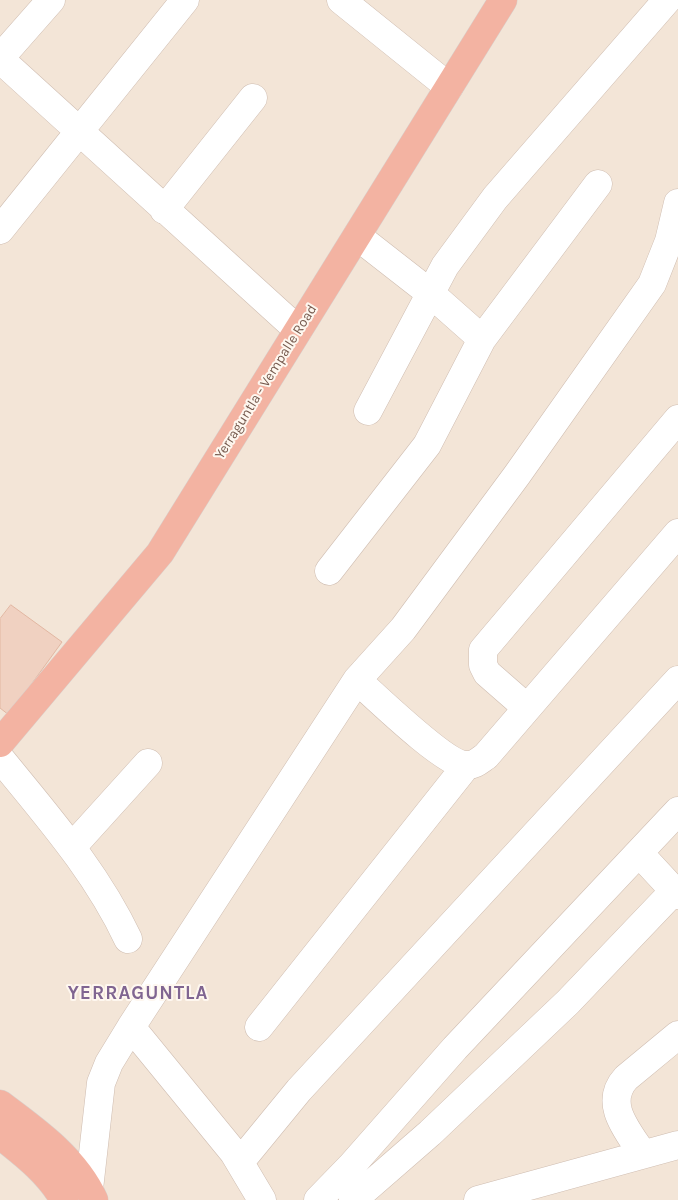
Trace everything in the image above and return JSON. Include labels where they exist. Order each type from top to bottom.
[{"type":"highway","name":"Yerraguntla - Vempalle Road","points":[[0,743],[160,554],[503,0]]},
{"type":"highway","points":[[0,1104],[41,1134],[70,1163],[92,1194]]},
{"type":"highway","points":[[0,1135],[30,1158],[57,1187],[64,1200]]},
{"type":"street","points":[[51,0],[0,59],[298,330]]},
{"type":"street","points":[[0,230],[185,0]]},
{"type":"street","points":[[341,0],[449,87]]},
{"type":"street","points":[[368,411],[444,266],[476,222],[667,0]]},
{"type":"street","points":[[164,210],[253,98]]},
{"type":"street","points":[[329,571],[426,446],[482,339],[598,184]]},
{"type":"street","points":[[92,1194],[101,1083],[109,1063],[130,1026],[357,680],[402,629],[517,475],[669,261],[678,203]]},
{"type":"street","points":[[357,236],[430,293],[482,339]]},
{"type":"street","points":[[527,708],[487,673],[482,665],[483,650],[678,419]]},
{"type":"street","points":[[259,1027],[466,766],[476,763],[486,756],[678,533]]},
{"type":"street","points":[[357,680],[445,756],[466,766]]},
{"type":"street","points":[[240,1162],[299,1090],[678,680]]},
{"type":"street","points":[[0,758],[72,847],[102,890],[128,939]]},
{"type":"street","points":[[72,847],[148,763]]},
{"type":"street","points":[[318,1200],[352,1166],[514,985],[640,854],[678,811]]},
{"type":"street","points":[[353,1200],[430,1134],[554,1015],[676,893],[640,854]]},
{"type":"street","points":[[130,1026],[240,1162],[262,1200]]},
{"type":"street","points":[[642,1153],[621,1120],[615,1097],[618,1086],[678,1035]]},
{"type":"street","points":[[478,1200],[678,1144]]},
{"type":"shaded area","points":[[0,0],[678,0],[678,1200],[0,1200]]},
{"type":"building","points":[[11,605],[62,642],[9,715],[0,708],[0,619]]},
{"type":"district","name":"YERRAGUNTLA","points":[[138,994]]}]
